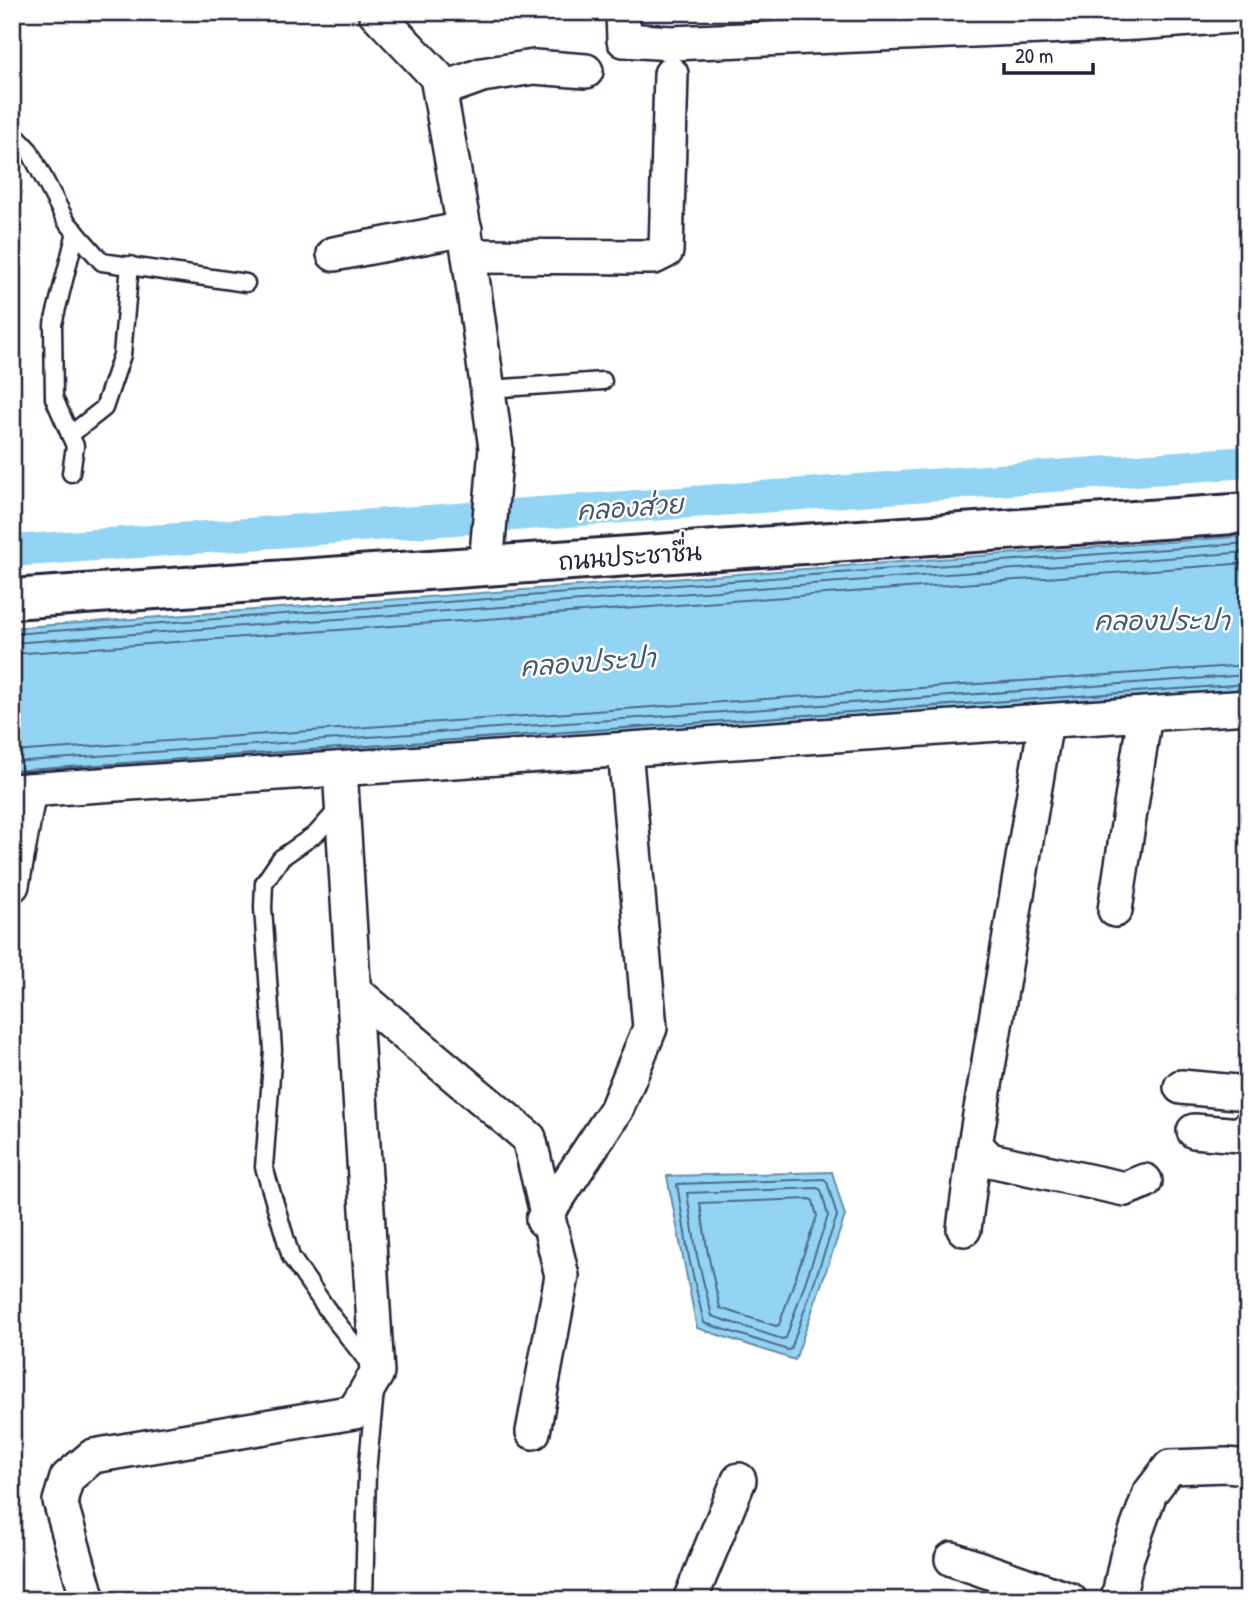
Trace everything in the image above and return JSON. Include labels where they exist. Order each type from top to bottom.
[{"type":"street","points":[[375,12],[437,77],[440,90],[467,243],[496,448],[485,566]]},
{"type":"street","points":[[623,12],[624,40],[672,43],[1135,17],[1248,15]]},
{"type":"street","points":[[440,90],[482,75],[534,67],[586,71]]},
{"type":"street","points":[[334,254],[467,243],[654,257],[666,251],[671,74]]},
{"type":"street","name":"ถนนประชาชื่น","points":[[12,599],[1248,513]]},
{"type":"street","points":[[12,885],[21,790],[1248,707]]},
{"type":"street","points":[[1115,910],[1145,714]]},
{"type":"street","points":[[964,1229],[975,1145],[1046,721]]},
{"type":"street","points":[[545,1217],[616,1110],[650,1028],[625,750]]},
{"type":"street","points":[[88,1600],[60,1502],[66,1478],[93,1456],[354,1412],[377,1373],[340,769]]},
{"type":"street","points":[[354,991],[529,1138],[545,1217],[562,1276],[533,1432]]},
{"type":"street","points":[[1181,1087],[1248,1093]]},
{"type":"street","points":[[1194,1131],[1245,1133]]},
{"type":"street","points":[[975,1145],[990,1160],[1125,1189],[1145,1181]]},
{"type":"street","points":[[1118,1600],[1127,1557],[1150,1493],[1170,1468],[1226,1465],[1248,1467]]},
{"type":"street","points":[[690,1600],[738,1480]]},
{"type":"street","points":[[952,1559],[1070,1600]]},
{"type":"lane","points":[[12,132],[29,149],[66,221],[102,262],[246,284]]},
{"type":"lane","points":[[71,473],[75,446],[54,398],[53,324],[76,232]]},
{"type":"lane","points":[[70,435],[104,408],[122,355],[130,265]]},
{"type":"lane","points":[[488,389],[603,381]]},
{"type":"lane","points":[[342,805],[317,833],[281,858],[264,883],[262,908],[273,1050],[264,1167],[290,1257],[377,1373],[367,1472],[364,1600]]},
{"type":"water","name":"คลองประปา","points":[[1248,536],[1248,691],[12,778],[12,628]]},
{"type":"water","points":[[832,1172],[845,1216],[795,1360],[697,1328],[667,1176]]},
{"type":"waterway","name":"คลองส่วย","points":[[12,551],[1248,462]]}]
